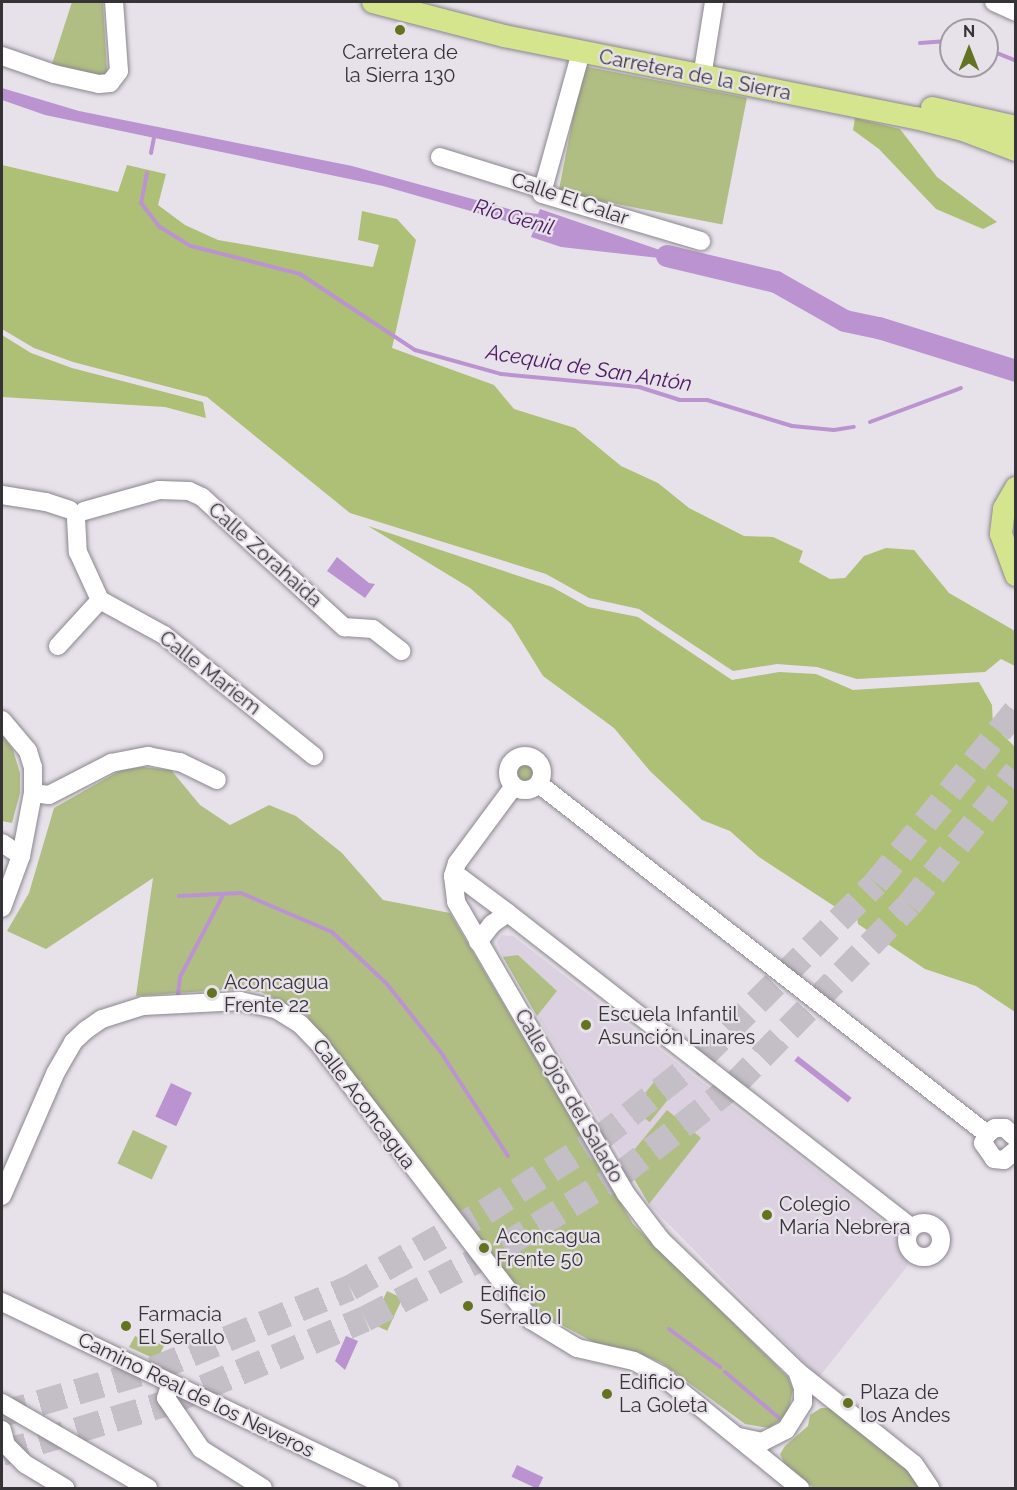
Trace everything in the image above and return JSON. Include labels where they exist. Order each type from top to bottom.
[{"type":"main road","name":"Carretera de la Sierra","points":[[374,2],[413,7],[581,52],[916,118],[1014,143]]},
{"type":"main road","points":[[1016,488],[1004,509],[1001,534],[1016,575]]},
{"type":"street","points":[[2,56],[54,74],[99,84],[110,83],[119,71],[114,2]]},
{"type":"street","points":[[702,76],[714,2]]},
{"type":"street","points":[[994,2],[1016,12]]},
{"type":"street","points":[[543,189],[581,52]]},
{"type":"street","name":"Calle El Calar","points":[[440,157],[543,189],[542,194],[701,241]]},
{"type":"street","name":"Calle Zorahaida","points":[[77,513],[159,490],[189,491],[202,497],[344,627],[373,629],[401,651]]},
{"type":"street","points":[[2,495],[46,502],[77,513]]},
{"type":"street","name":"Calle Mariem","points":[[77,513],[78,552],[88,580],[100,600],[112,610],[164,635],[314,756]]},
{"type":"street","points":[[58,646],[100,600]]},
{"type":"street","points":[[2,720],[28,750],[33,767],[33,793],[21,856],[2,908]]},
{"type":"street","points":[[33,793],[49,795],[111,763],[148,756],[180,762],[217,780]]},
{"type":"street","points":[[524,756],[534,759],[541,767],[539,784],[524,790],[514,786],[508,776],[510,765],[524,756]]},
{"type":"street","points":[[539,784],[987,1134]]},
{"type":"street","points":[[514,786],[462,853],[453,876],[461,878],[508,913],[912,1228]]},
{"type":"street","points":[[2,843],[21,856]]},
{"type":"street","name":"Calle Ojos del Salado","points":[[453,876],[456,902],[478,942],[642,1218],[797,1371]]},
{"type":"street","points":[[478,942],[492,924],[508,913]]},
{"type":"street","name":"Calle Aconcagua","points":[[2,1196],[56,1072],[73,1042],[86,1030],[102,1019],[143,1006],[240,1000],[260,1004],[300,1024],[320,1045],[531,1320],[577,1348],[650,1369],[739,1437]]},
{"type":"street","points":[[1016,1138],[1000,1127],[987,1134],[984,1148],[994,1159],[1004,1160],[1016,1150]]},
{"type":"street","name":"Camino Real de los Neveros","points":[[2,1302],[390,1488]]},
{"type":"street","points":[[797,1371],[914,1464],[930,1488]]},
{"type":"street","points":[[739,1437],[762,1442],[772,1438],[796,1420],[803,1403],[803,1388],[797,1371]]},
{"type":"street","points":[[171,1383],[166,1398],[201,1449],[263,1488]]},
{"type":"street","points":[[803,1403],[830,1398]]},
{"type":"street","points":[[5,1412],[148,1488]]},
{"type":"street","points":[[2,1430],[6,1445],[25,1464],[65,1488]]},
{"type":"street","points":[[739,1437],[770,1466],[800,1488]]},
{"type":"street","points":[[770,1466],[772,1438]]},
{"type":"shaded area","name":"Colegio María Nebrera","points":[[502,935],[513,936],[896,1232],[900,1252],[909,1264],[819,1377],[649,1204],[503,957],[497,942]]},
{"type":"green space","points":[[72,2],[103,2],[107,71],[101,77],[52,64]]},
{"type":"green space","points":[[583,66],[747,98],[722,224],[558,193]]},
{"type":"green space","points":[[855,118],[900,129],[937,177],[997,222],[983,229],[936,209],[879,149],[853,130]]},
{"type":"green space","points":[[2,165],[118,192],[127,165],[166,174],[158,205],[185,225],[218,240],[373,267],[379,245],[358,240],[362,211],[397,219],[416,240],[392,348],[494,385],[514,409],[575,428],[621,466],[658,483],[689,508],[744,536],[773,537],[803,551],[799,562],[830,579],[845,578],[864,556],[886,548],[914,550],[949,593],[1015,631],[1015,666],[1001,659],[985,672],[857,679],[817,667],[777,664],[733,671],[639,609],[589,598],[546,574],[350,513],[207,397],[73,362],[34,348],[2,329]]},
{"type":"green space","points":[[2,335],[31,353],[72,368],[203,402],[206,418],[165,407],[2,397]]},
{"type":"green space","points":[[368,526],[552,587],[588,607],[638,617],[732,680],[779,672],[816,674],[853,690],[979,682],[992,705],[993,725],[1015,747],[1015,1012],[976,986],[925,969],[858,924],[857,916],[847,909],[840,910],[759,857],[730,831],[702,820],[650,771],[614,728],[543,676],[511,624],[470,588]]},
{"type":"green space","points":[[2,735],[13,750],[20,773],[20,793],[12,823],[2,821]]},
{"type":"green space","points":[[521,762],[529,762],[536,769],[536,777],[529,784],[521,784],[514,777],[514,769]]},
{"type":"green space","points":[[143,767],[171,770],[200,805],[230,825],[269,805],[296,816],[342,853],[383,900],[450,913],[633,1224],[788,1377],[793,1389],[788,1415],[769,1428],[745,1424],[662,1363],[631,1350],[599,1345],[545,1316],[528,1301],[303,1011],[261,992],[235,989],[136,996],[153,878],[46,949],[7,931],[29,893],[54,808],[121,770]]},
{"type":"green space","points":[[518,955],[557,991],[537,1016],[503,957]]},
{"type":"green space","points":[[654,1082],[671,1096],[650,1122],[633,1108]]},
{"type":"green space","points":[[667,1110],[701,1138],[649,1204],[624,1162]]},
{"type":"green space","points":[[133,1130],[167,1146],[152,1180],[117,1164]]},
{"type":"green space","points":[[387,1291],[402,1298],[387,1331],[372,1324]]},
{"type":"green space","points":[[135,1336],[157,1346],[162,1336],[168,1338],[157,1360],[129,1347]]},
{"type":"green space","points":[[821,1408],[831,1408],[908,1468],[919,1488],[814,1488],[785,1465],[780,1454],[785,1446],[808,1426],[810,1415]]},
{"type":"water","points":[[2,88],[79,111],[352,166],[516,211],[538,214],[540,209],[695,262],[561,247],[531,237],[533,232],[513,223],[383,186],[45,115],[2,100]]},
{"type":"water","points":[[337,557],[369,583],[375,584],[365,598],[327,571]]},
{"type":"water","points":[[798,1056],[852,1098],[848,1103],[794,1061]]},
{"type":"water","points":[[171,1083],[192,1093],[176,1126],[155,1117]]},
{"type":"water","points":[[346,1336],[358,1341],[345,1370],[335,1361]]},
{"type":"water","points":[[517,1465],[543,1477],[538,1488],[536,1488],[512,1477]]},
{"type":"waterway","points":[[920,43],[939,42]]},
{"type":"waterway","points":[[999,54],[1016,61]]},
{"type":"waterway","name":"Acequia de San Antón","points":[[151,153],[155,133]]},
{"type":"waterway","name":"Acequia de San Antón","points":[[147,173],[141,203],[160,227],[191,246],[300,274],[415,350],[501,374],[639,387],[680,400],[707,400],[792,426],[834,430],[854,427]]},
{"type":"waterway","name":"Río Genil","points":[[667,256],[776,282],[845,321],[879,328],[1016,371]]},
{"type":"waterway","name":"Acequia de San Antón","points":[[870,422],[961,388]]},
{"type":"waterway","points":[[179,896],[241,893],[332,932],[387,984],[440,1051],[508,1156]]},
{"type":"waterway","points":[[178,994],[180,977],[223,895]]},
{"type":"waterway","points":[[669,1329],[720,1367]]},
{"type":"waterway","points":[[725,1372],[778,1417]]},
{"type":"tunnel","points":[[2,1414],[155,1369],[350,1288],[485,1212],[599,1139],[701,1058],[876,883],[1016,711]]},
{"type":"tunnel","points":[[2,1453],[168,1403],[365,1319],[504,1246],[621,1174],[734,1085],[909,905],[1016,772]]},
{"type":"place","name":"Carretera de la Sierra 130","points":[[400,30]]},
{"type":"place","name":"Aconcagua Frente 22","points":[[212,993]]},
{"type":"place","name":"Escuela Infantil Asunción Linares","points":[[586,1025]]},
{"type":"place","name":"Colegio María Nebrera","points":[[767,1215]]},
{"type":"place","name":"Aconcagua Frente 50","points":[[484,1248]]},
{"type":"place","name":"Edificio Serrallo I","points":[[468,1306]]},
{"type":"place","name":"Farmacia El Serallo","points":[[126,1326]]},
{"type":"place","name":"Edificio La Goleta","points":[[607,1394]]},
{"type":"place","name":"Plaza de los Andes","points":[[848,1403]]}]
